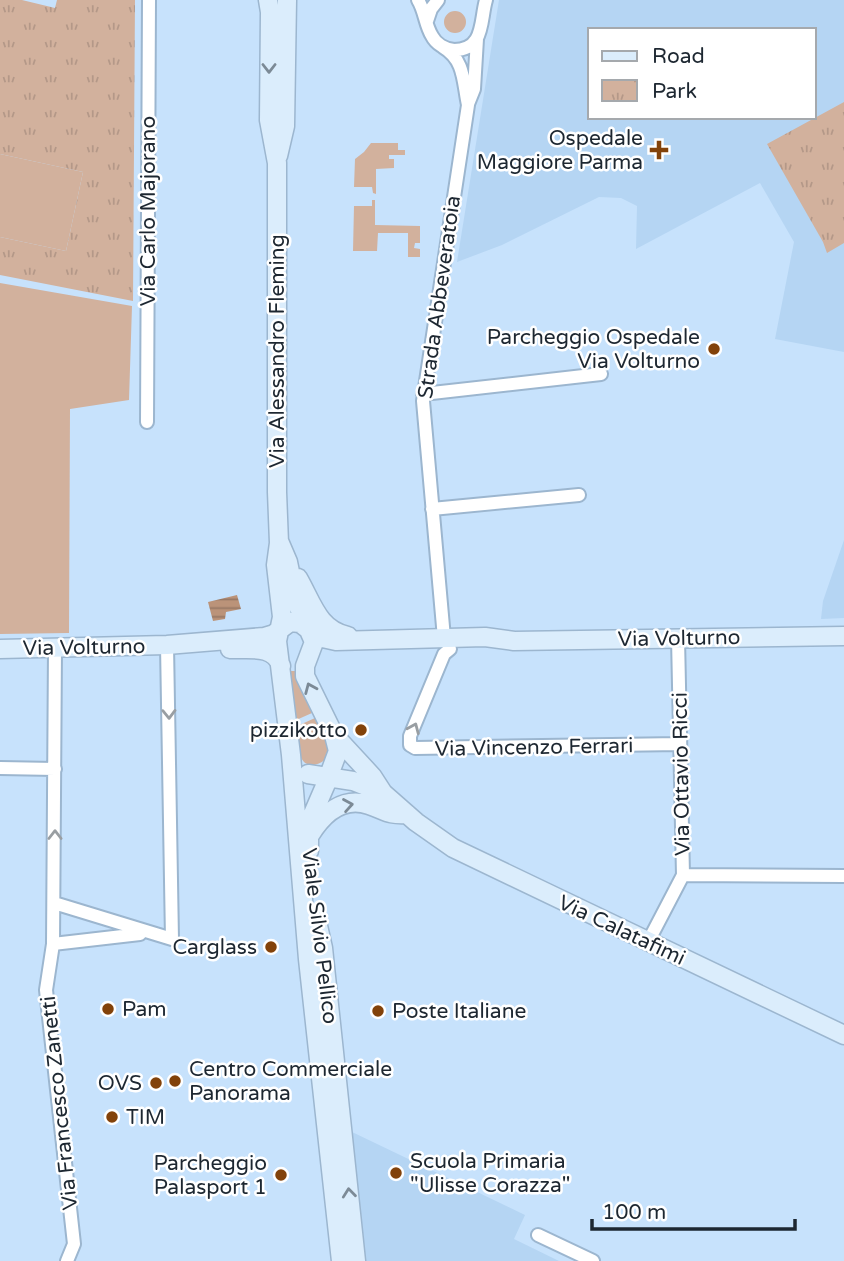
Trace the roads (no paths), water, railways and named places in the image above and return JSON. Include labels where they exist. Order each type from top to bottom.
[{"type":"main road","name":"Via Alessandro Fleming","points":[[268,0],[269,120],[277,163],[279,539],[276,565],[282,617],[279,630]]},
{"type":"main road","name":"Via Alessandro Fleming","points":[[277,163],[285,126],[288,0]]},
{"type":"main road","name":"Via Alessandro Fleming","points":[[279,539],[288,562],[296,601],[309,630]]},
{"type":"main road","points":[[288,562],[317,615],[328,628],[347,636],[404,640]]},
{"type":"main road","points":[[279,630],[290,622],[300,623],[309,630]]},
{"type":"main road","name":"Via Volturno","points":[[0,649],[167,645],[264,637],[279,630]]},
{"type":"main road","name":"Viale Silvio Pellico","points":[[279,630],[277,642],[291,755],[308,959],[341,1261]]},
{"type":"main road","name":"Via Volturno","points":[[309,630],[321,638],[336,641],[404,640],[447,644]]},
{"type":"main road","name":"Via Calatafimi","points":[[309,630],[314,644],[304,670],[306,680],[332,731],[337,746],[336,760]]},
{"type":"main road","name":"Via Volturno","points":[[307,660],[316,653],[328,651],[447,644],[489,637],[514,641],[844,636]]},
{"type":"main road","name":"Via Volturno","points":[[167,645],[183,649],[267,651],[277,656],[281,667]]},
{"type":"main road","name":"Via Calatafimi","points":[[332,731],[372,776],[383,793],[407,814],[464,854],[844,1035]]},
{"type":"main road","points":[[291,755],[298,769],[308,774],[325,771],[336,760]]},
{"type":"main road","name":"Viale Silvio Pellico","points":[[336,760],[309,823],[308,845],[317,929],[324,956],[356,1261]]},
{"type":"main road","name":"Via Calatafimi","points":[[308,774],[353,780],[383,793]]},
{"type":"main road","name":"Via Calatafimi","points":[[308,845],[311,834],[320,822],[331,810],[344,804],[358,802],[389,814],[407,814]]},
{"type":"street","name":"Via Carlo Majorano","points":[[148,422],[149,0]]},
{"type":"street","name":"Strada Abbeveratoia","points":[[418,0],[432,38],[453,54],[460,65],[468,105],[423,394],[423,417],[447,644]]},
{"type":"street","points":[[427,25],[430,9],[438,0]]},
{"type":"street","points":[[473,0],[483,19]]},
{"type":"street","points":[[443,47],[462,49],[477,39],[482,30],[486,0]]},
{"type":"street","points":[[468,105],[474,89],[477,39]]},
{"type":"street","points":[[423,394],[601,374]]},
{"type":"street","points":[[432,509],[579,495]]},
{"type":"street","name":"Via Ottavio Ricci","points":[[648,942],[683,875],[678,638]]},
{"type":"street","name":"Via Vincenzo Ferrari","points":[[447,644],[410,736],[410,744],[415,748],[680,744]]},
{"type":"street","points":[[54,903],[172,939],[167,645]]},
{"type":"street","name":"Via Francesco Zanetti","points":[[55,648],[53,944],[46,990],[74,1244],[67,1261]]},
{"type":"street","points":[[0,768],[55,769]]},
{"type":"street","points":[[683,875],[844,876]]},
{"type":"street","points":[[53,944],[146,933]]},
{"type":"street","points":[[538,1235],[593,1261]]},
{"type":"place","name":"Ospedale Maggiore Parma","points":[[659,150]]},
{"type":"place","name":"Parcheggio Ospedale Via Volturno","points":[[714,349]]},
{"type":"place","name":"pizzikotto","points":[[361,730]]},
{"type":"place","name":"Carglass","points":[[271,947]]},
{"type":"place","name":"Pam","points":[[108,1009]]},
{"type":"place","name":"Poste Italiane","points":[[378,1011]]},
{"type":"place","name":"Centro Commerciale Panorama","points":[[175,1081]]},
{"type":"place","name":"OVS","points":[[156,1083]]},
{"type":"place","name":"TIM","points":[[112,1117]]},
{"type":"place","name":"Scuola Primaria \"Ulisse Corazza\"","points":[[396,1173]]},
{"type":"place","name":"Parcheggio Palasport 1","points":[[281,1175]]}]
